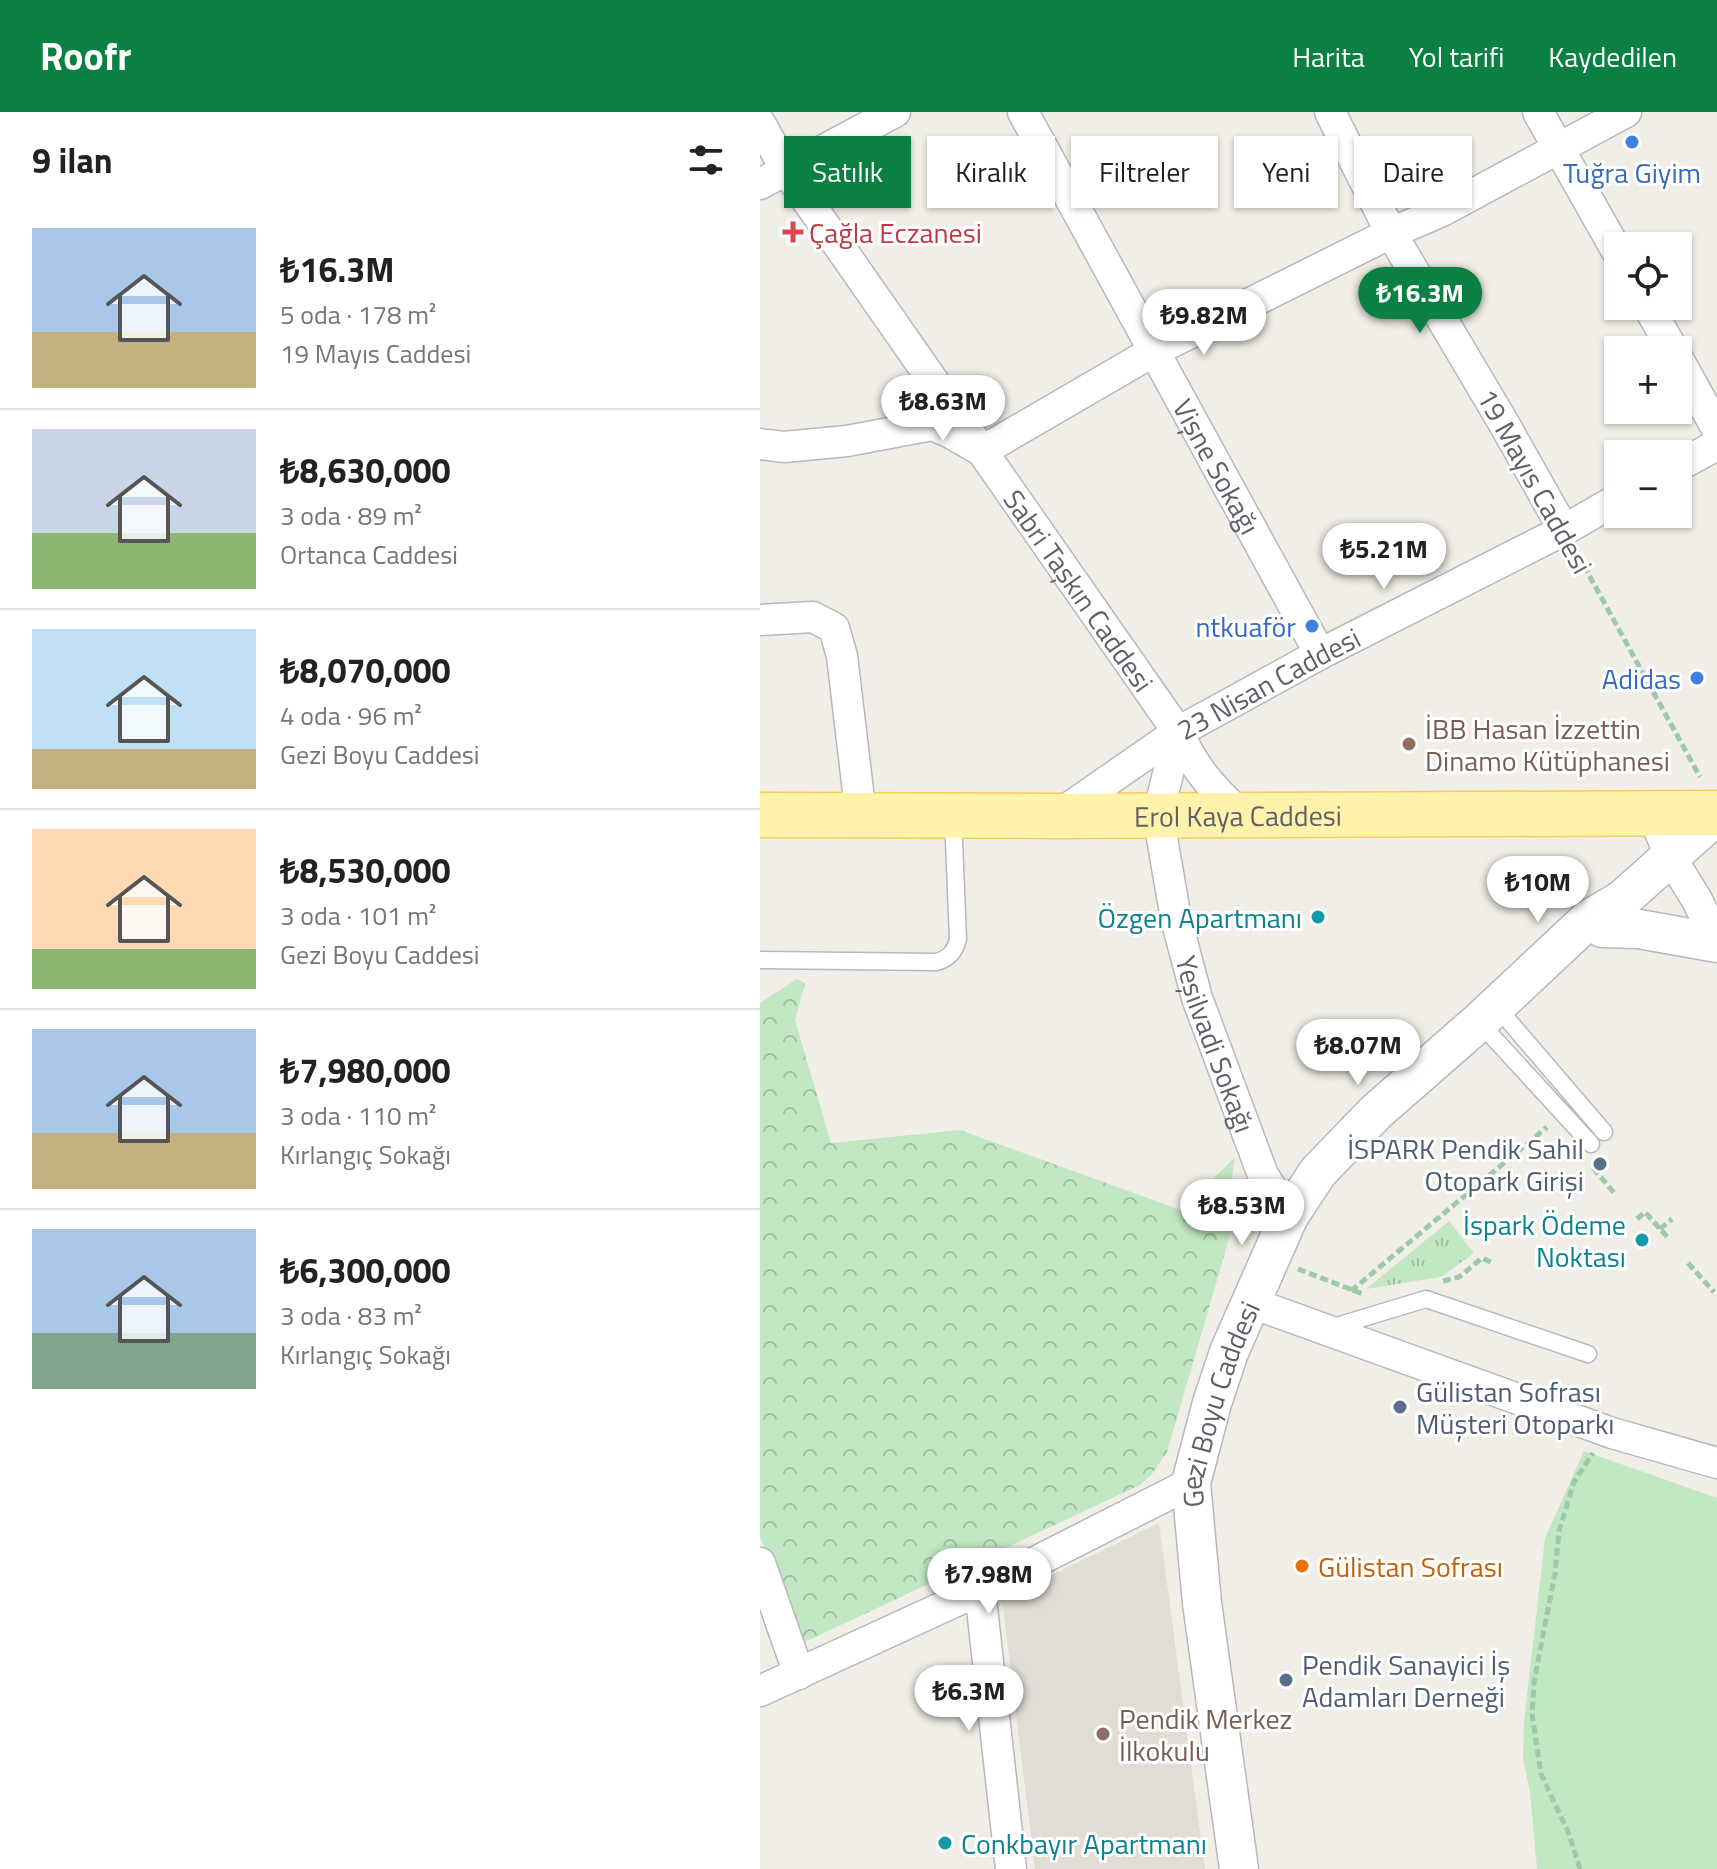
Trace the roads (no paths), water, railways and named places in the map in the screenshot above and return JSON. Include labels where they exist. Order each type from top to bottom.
[{"type":"main road","name":"Erol Kaya Caddesi","points":[[760,815],[1642,813],[1712,802]]},
{"type":"street","points":[[773,177],[895,112]]},
{"type":"street","name":"Vişne Sokağı","points":[[1023,112],[1320,654]]},
{"type":"street","name":"19 Mayıs Caddesi","points":[[1330,112],[1391,233],[1564,530]]},
{"type":"street","points":[[1538,112],[1606,232]]},
{"type":"street","points":[[760,444],[784,447],[835,442],[932,425],[982,451],[1154,351],[1391,233],[1442,211],[1626,112]]},
{"type":"street","name":"Sabri Taşkın Caddesi","points":[[760,123],[773,177],[982,451],[1178,732],[1198,770],[1240,814]]},
{"type":"street","points":[[1692,384],[1717,429]]},
{"type":"street","points":[[1692,458],[1717,445]]},
{"type":"street","name":"23 Nisan Caddesi","points":[[1057,816],[1178,732],[1320,654],[1604,507]]},
{"type":"street","points":[[760,620],[813,617],[834,628],[842,656],[861,816]]},
{"type":"street","points":[[1158,815],[1178,732]]},
{"type":"street","points":[[1293,1211],[1326,1183],[1492,1018],[1671,858],[1712,802]]},
{"type":"street","points":[[1642,813],[1657,825],[1671,858],[1697,900],[1717,942]]},
{"type":"street","name":"Yeşilvadi Sokağı","points":[[1158,815],[1176,919],[1197,998],[1263,1175],[1293,1211]]},
{"type":"street","points":[[1612,913],[1639,929],[1717,942]]},
{"type":"street","name":"Gezi Boyu Caddesi","points":[[1239,1869],[1202,1603],[1191,1483],[1229,1352],[1293,1211]]},
{"type":"street","points":[[1252,1303],[1612,1433],[1717,1463]]},
{"type":"street","points":[[760,1691],[980,1590],[1191,1483]]},
{"type":"street","points":[[760,1563],[799,1674]]},
{"type":"street","points":[[980,1590],[1011,1869]]},
{"type":"lane","points":[[760,960],[936,962],[948,957],[958,939],[953,816]]},
{"type":"lane","points":[[1492,1018],[1604,1132]]},
{"type":"lane","points":[[1492,1018],[1591,1144]]},
{"type":"lane","points":[[1324,1329],[1426,1299],[1588,1354]]},
{"type":"place","name":"Tuğra Giyim","points":[[1632,142]]},
{"type":"place","name":"Çağla Eczanesi","points":[[793,232]]},
{"type":"place","name":"ntkuaför","points":[[1312,626]]},
{"type":"place","name":"Adidas","points":[[1697,678]]},
{"type":"place","name":"İBB Hasan İzzettin Dinamo Kütüphanesi","points":[[1409,744]]},
{"type":"place","name":"Özgen Apartmanı","points":[[1318,917]]},
{"type":"place","name":"İSPARK Pendik Sahil Otopark Girişi","points":[[1600,1164]]},
{"type":"place","name":"İspark Ödeme Noktası","points":[[1642,1240]]},
{"type":"place","name":"Gülistan Sofrası Müşteri Otoparkı","points":[[1400,1407]]},
{"type":"place","name":"Gülistan Sofrası","points":[[1302,1566]]},
{"type":"place","name":"Pendik Sanayici İş Adamları Derneği","points":[[1286,1680]]},
{"type":"place","name":"Pendik Merkez İlkokulu","points":[[1103,1734]]},
{"type":"place","name":"Conkbayır Apartmanı","points":[[945,1843]]}]
